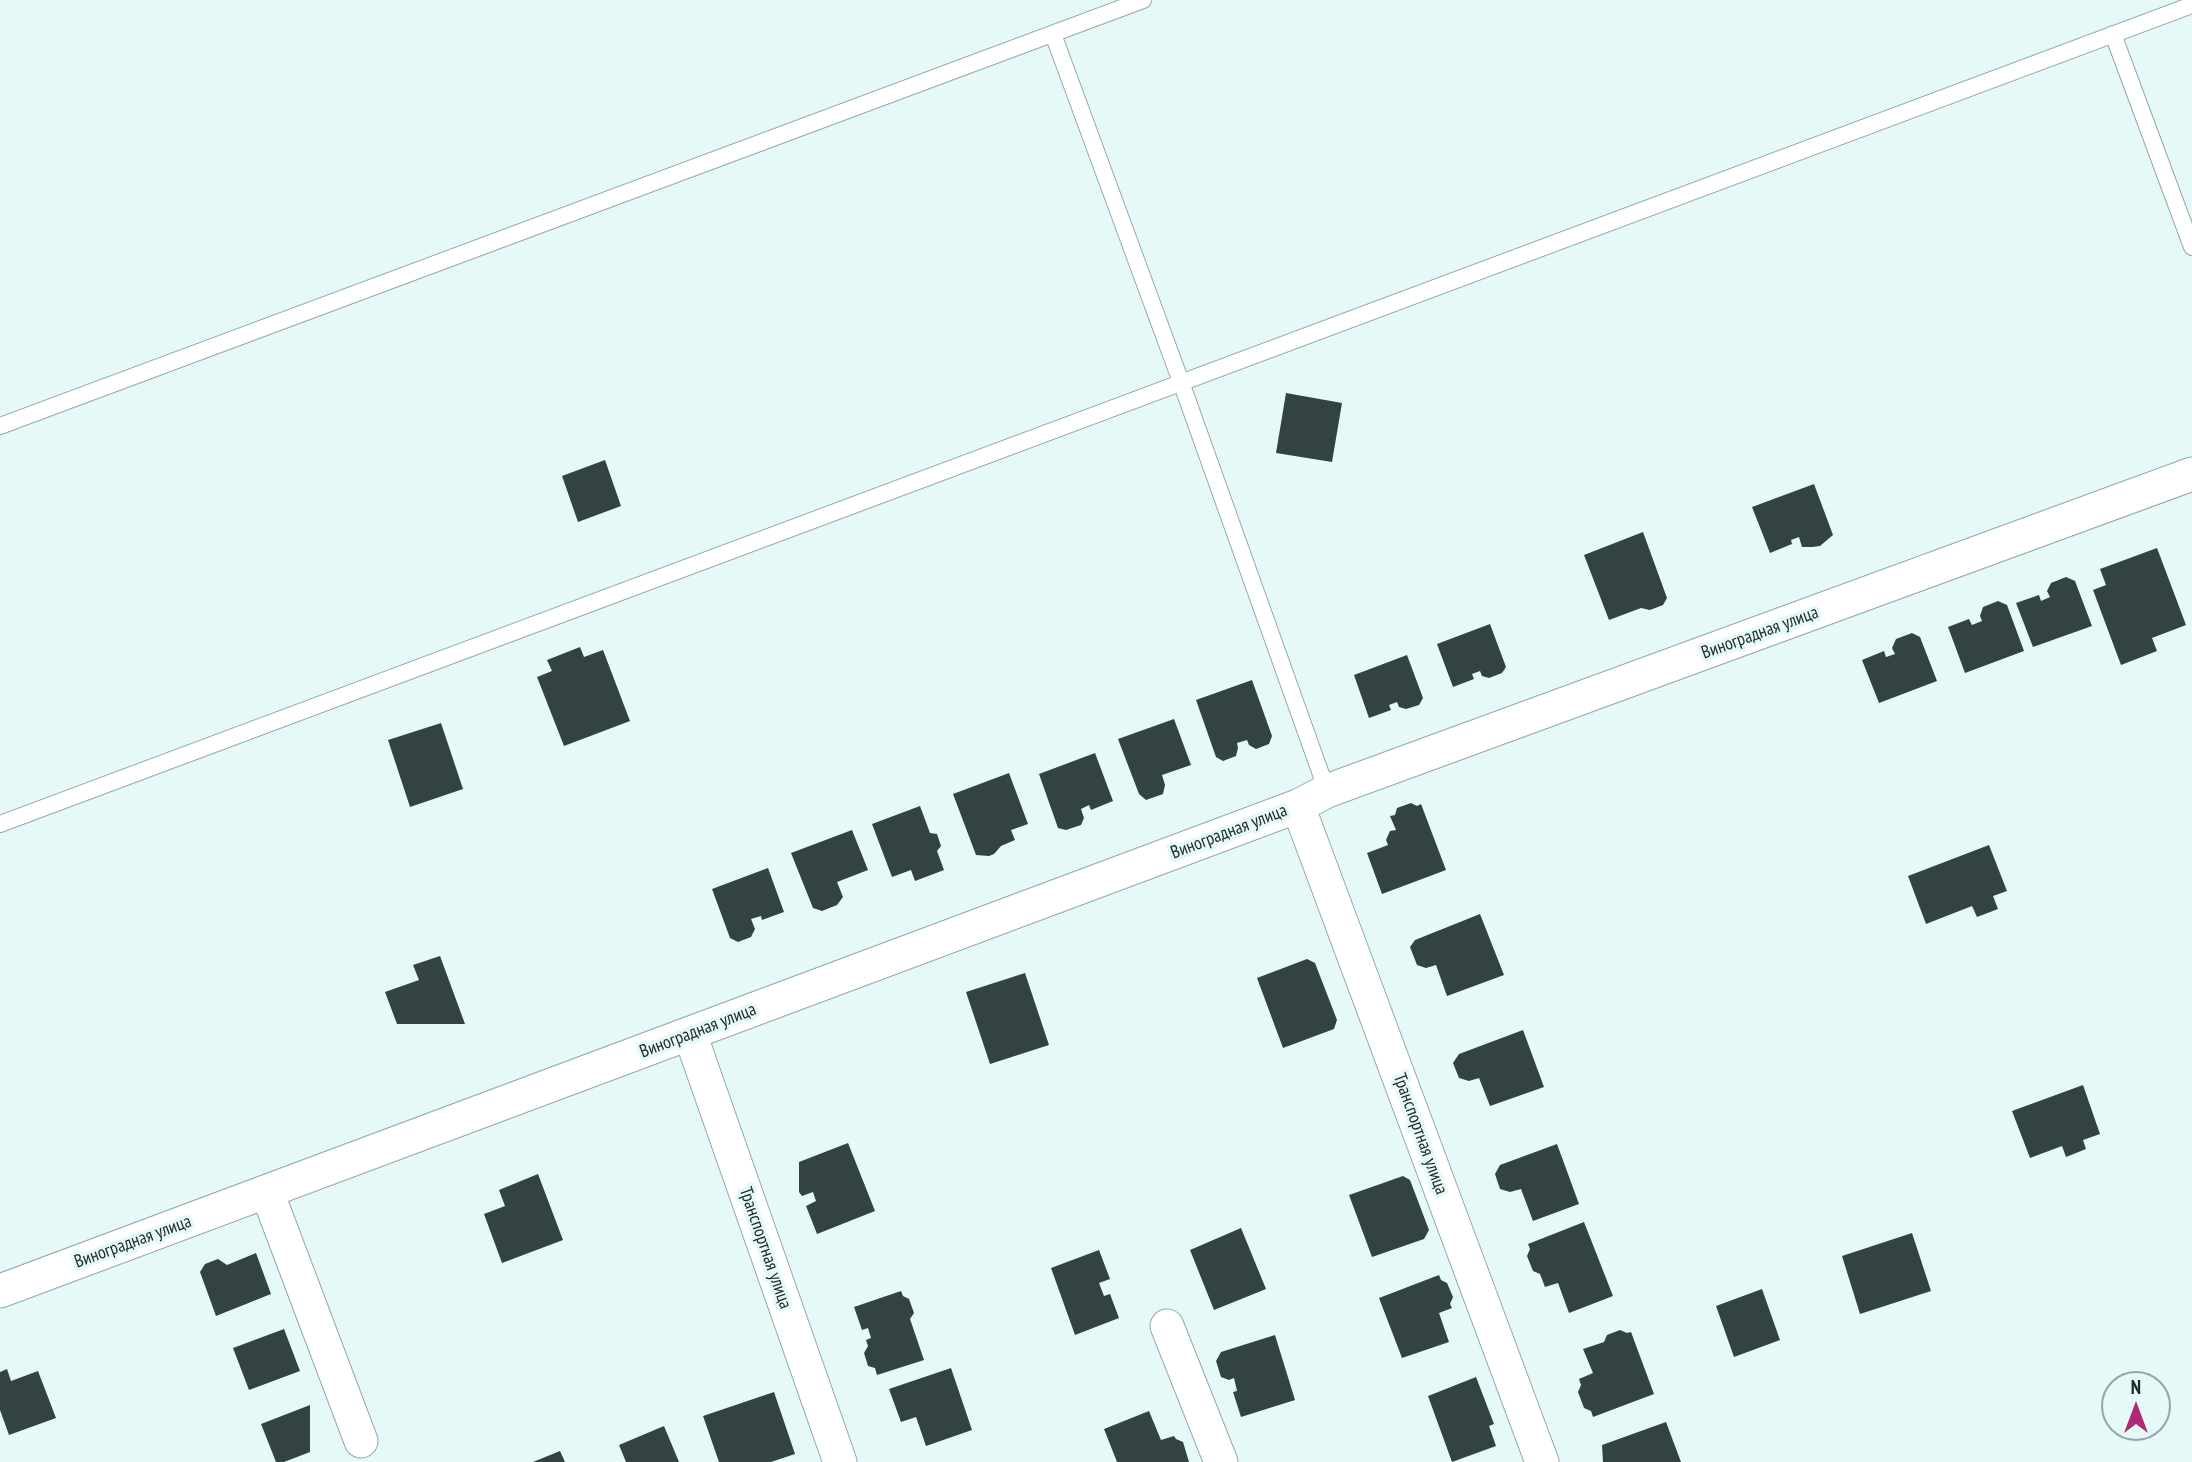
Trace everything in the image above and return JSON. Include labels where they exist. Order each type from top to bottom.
[{"type":"street","name":"Виноградная улица","points":[[0,1291],[1297,806],[1327,791],[2192,474]]},
{"type":"street","name":"Транспортная улица","points":[[1297,806],[1542,1462]]},
{"type":"street","name":"Транспортная улица","points":[[690,1034],[840,1462]]},
{"type":"street","points":[[267,1192],[361,1441]]},
{"type":"street","points":[[1167,1326],[1220,1462]]},
{"type":"lane","points":[[0,426],[1143,0]]},
{"type":"lane","points":[[0,824],[2192,5]]},
{"type":"lane","points":[[1053,34],[1327,791]]},
{"type":"lane","points":[[2113,34],[2192,247]]},
{"type":"building","points":[[1286,393],[1342,403],[1332,462],[1276,453]]},
{"type":"building","points":[[605,460],[621,506],[578,522],[562,476]]},
{"type":"building","points":[[1814,484],[1833,535],[1820,546],[1812,547],[1802,547],[1799,537],[1791,540],[1792,544],[1770,553],[1752,507]]},
{"type":"building","points":[[1643,532],[1667,598],[1663,605],[1650,610],[1641,608],[1609,620],[1584,555]]},
{"type":"building","points":[[2157,548],[2186,625],[2152,638],[2157,651],[2121,665],[2093,590],[2106,585],[2100,569]]},
{"type":"building","points":[[2066,577],[2075,581],[2092,626],[2033,647],[2016,603],[2039,595],[2041,601],[2050,597],[2047,591],[2051,583]]},
{"type":"building","points":[[1998,601],[2007,605],[2024,651],[1965,673],[1948,627],[1969,619],[1972,625],[1982,621],[1980,616],[1983,607]]},
{"type":"building","points":[[1490,624],[1506,667],[1502,673],[1489,678],[1482,676],[1480,671],[1472,674],[1474,679],[1453,687],[1437,644]]},
{"type":"building","points":[[1912,633],[1920,637],[1937,681],[1879,703],[1862,660],[1884,651],[1886,657],[1895,654],[1892,648],[1896,639]]},
{"type":"building","points":[[580,647],[584,657],[603,650],[630,721],[564,746],[537,677],[552,671],[547,660]]},
{"type":"building","points":[[1407,655],[1423,698],[1419,705],[1406,709],[1399,707],[1397,702],[1389,705],[1391,710],[1369,718],[1354,675]]},
{"type":"building","points":[[1252,680],[1272,736],[1269,744],[1256,749],[1249,745],[1247,740],[1237,743],[1236,756],[1223,761],[1216,757],[1196,700]]},
{"type":"building","points":[[1174,719],[1191,765],[1162,775],[1165,785],[1163,794],[1146,800],[1139,794],[1118,739]]},
{"type":"building","points":[[441,723],[463,789],[410,807],[388,740]]},
{"type":"building","points":[[1095,753],[1113,801],[1091,810],[1089,805],[1081,809],[1084,818],[1081,825],[1066,830],[1058,828],[1039,774]]},
{"type":"building","points":[[1009,773],[1028,824],[1011,830],[1015,840],[1001,846],[994,854],[976,855],[953,794]]},
{"type":"building","points":[[1411,803],[1417,806],[1421,804],[1446,870],[1382,894],[1367,853],[1388,845],[1386,840],[1390,831],[1396,830],[1390,816],[1395,815],[1397,808]]},
{"type":"building","points":[[920,806],[930,833],[937,834],[941,846],[937,851],[944,870],[915,881],[911,870],[892,877],[872,824]]},
{"type":"building","points":[[852,830],[868,870],[837,882],[843,897],[837,905],[822,911],[813,908],[791,853]]},
{"type":"building","points":[[1989,845],[2007,891],[1993,896],[1998,909],[1977,917],[1972,906],[1926,924],[1908,876]]},
{"type":"building","points":[[768,868],[784,912],[762,920],[761,916],[751,919],[755,929],[751,937],[738,942],[730,938],[712,889]]},
{"type":"building","points":[[1480,914],[1504,975],[1447,996],[1436,965],[1426,968],[1417,965],[1410,947],[1415,940]]},
{"type":"building","points":[[440,956],[465,1024],[397,1024],[385,992],[419,980],[413,965]]},
{"type":"building","points":[[1307,959],[1315,963],[1337,1020],[1334,1029],[1283,1048],[1257,978]]},
{"type":"building","points":[[1025,973],[1049,1045],[990,1064],[966,992]]},
{"type":"building","points":[[1523,1030],[1544,1087],[1490,1106],[1479,1078],[1469,1081],[1459,1078],[1453,1063],[1459,1054]]},
{"type":"building","points":[[2083,1085],[2100,1134],[2083,1140],[2086,1149],[2066,1157],[2062,1146],[2030,1158],[2012,1111]]},
{"type":"building","points":[[848,1143],[875,1211],[817,1234],[806,1206],[816,1201],[813,1192],[802,1196],[799,1192],[799,1162]]},
{"type":"building","points":[[1557,1144],[1579,1204],[1533,1221],[1521,1189],[1510,1192],[1500,1189],[1495,1174],[1500,1165]]},
{"type":"building","points":[[538,1174],[563,1240],[502,1263],[484,1214],[505,1206],[499,1190]]},
{"type":"building","points":[[1403,1176],[1410,1180],[1429,1230],[1424,1239],[1372,1257],[1349,1195]]},
{"type":"building","points":[[1584,1222],[1613,1296],[1569,1313],[1558,1283],[1545,1287],[1540,1274],[1533,1271],[1527,1256],[1530,1249],[1528,1244]]},
{"type":"building","points":[[1241,1228],[1266,1289],[1214,1310],[1190,1250]]},
{"type":"building","points":[[1912,1233],[1931,1291],[1860,1314],[1842,1256]]},
{"type":"building","points":[[1099,1250],[1110,1279],[1099,1283],[1104,1296],[1110,1294],[1119,1318],[1075,1335],[1051,1268]]},
{"type":"building","points":[[256,1253],[271,1294],[216,1316],[200,1272],[205,1264],[218,1259],[227,1265]]},
{"type":"building","points":[[1439,1275],[1441,1280],[1447,1283],[1453,1297],[1450,1304],[1452,1308],[1439,1313],[1449,1342],[1402,1358],[1379,1298]]},
{"type":"building","points":[[1762,1289],[1780,1340],[1734,1357],[1716,1306]]},
{"type":"building","points":[[901,1291],[903,1296],[909,1299],[914,1313],[910,1319],[924,1360],[877,1375],[875,1368],[868,1366],[864,1353],[868,1346],[866,1340],[871,1338],[868,1328],[862,1330],[854,1307]]},
{"type":"building","points":[[284,1329],[300,1371],[249,1390],[233,1348]]},
{"type":"building","points":[[1620,1330],[1631,1332],[1654,1394],[1593,1417],[1591,1411],[1584,1408],[1578,1392],[1581,1385],[1579,1379],[1593,1373],[1583,1349],[1604,1342],[1607,1335]]},
{"type":"building","points":[[1275,1335],[1295,1400],[1241,1417],[1233,1392],[1237,1391],[1234,1378],[1229,1380],[1221,1377],[1216,1361],[1221,1352]]},
{"type":"building","points":[[951,1368],[972,1430],[926,1446],[916,1417],[901,1422],[889,1389]]},
{"type":"building","points":[[7,1369],[11,1381],[38,1371],[56,1418],[9,1435],[0,1410],[0,1372]]},
{"type":"building","points":[[1476,1377],[1494,1424],[1489,1426],[1496,1446],[1452,1462],[1428,1396]]},
{"type":"building","points":[[774,1392],[795,1454],[771,1462],[719,1462],[703,1416]]},
{"type":"building","points":[[310,1405],[310,1452],[284,1462],[276,1462],[261,1424]]},
{"type":"building","points":[[1149,1411],[1161,1440],[1174,1436],[1183,1442],[1189,1462],[1117,1462],[1104,1429]]},
{"type":"building","points":[[1666,1422],[1681,1462],[1603,1462],[1602,1445]]},
{"type":"building","points":[[664,1426],[679,1462],[626,1462],[619,1445]]},
{"type":"building","points":[[560,1451],[565,1462],[533,1462]]}]
